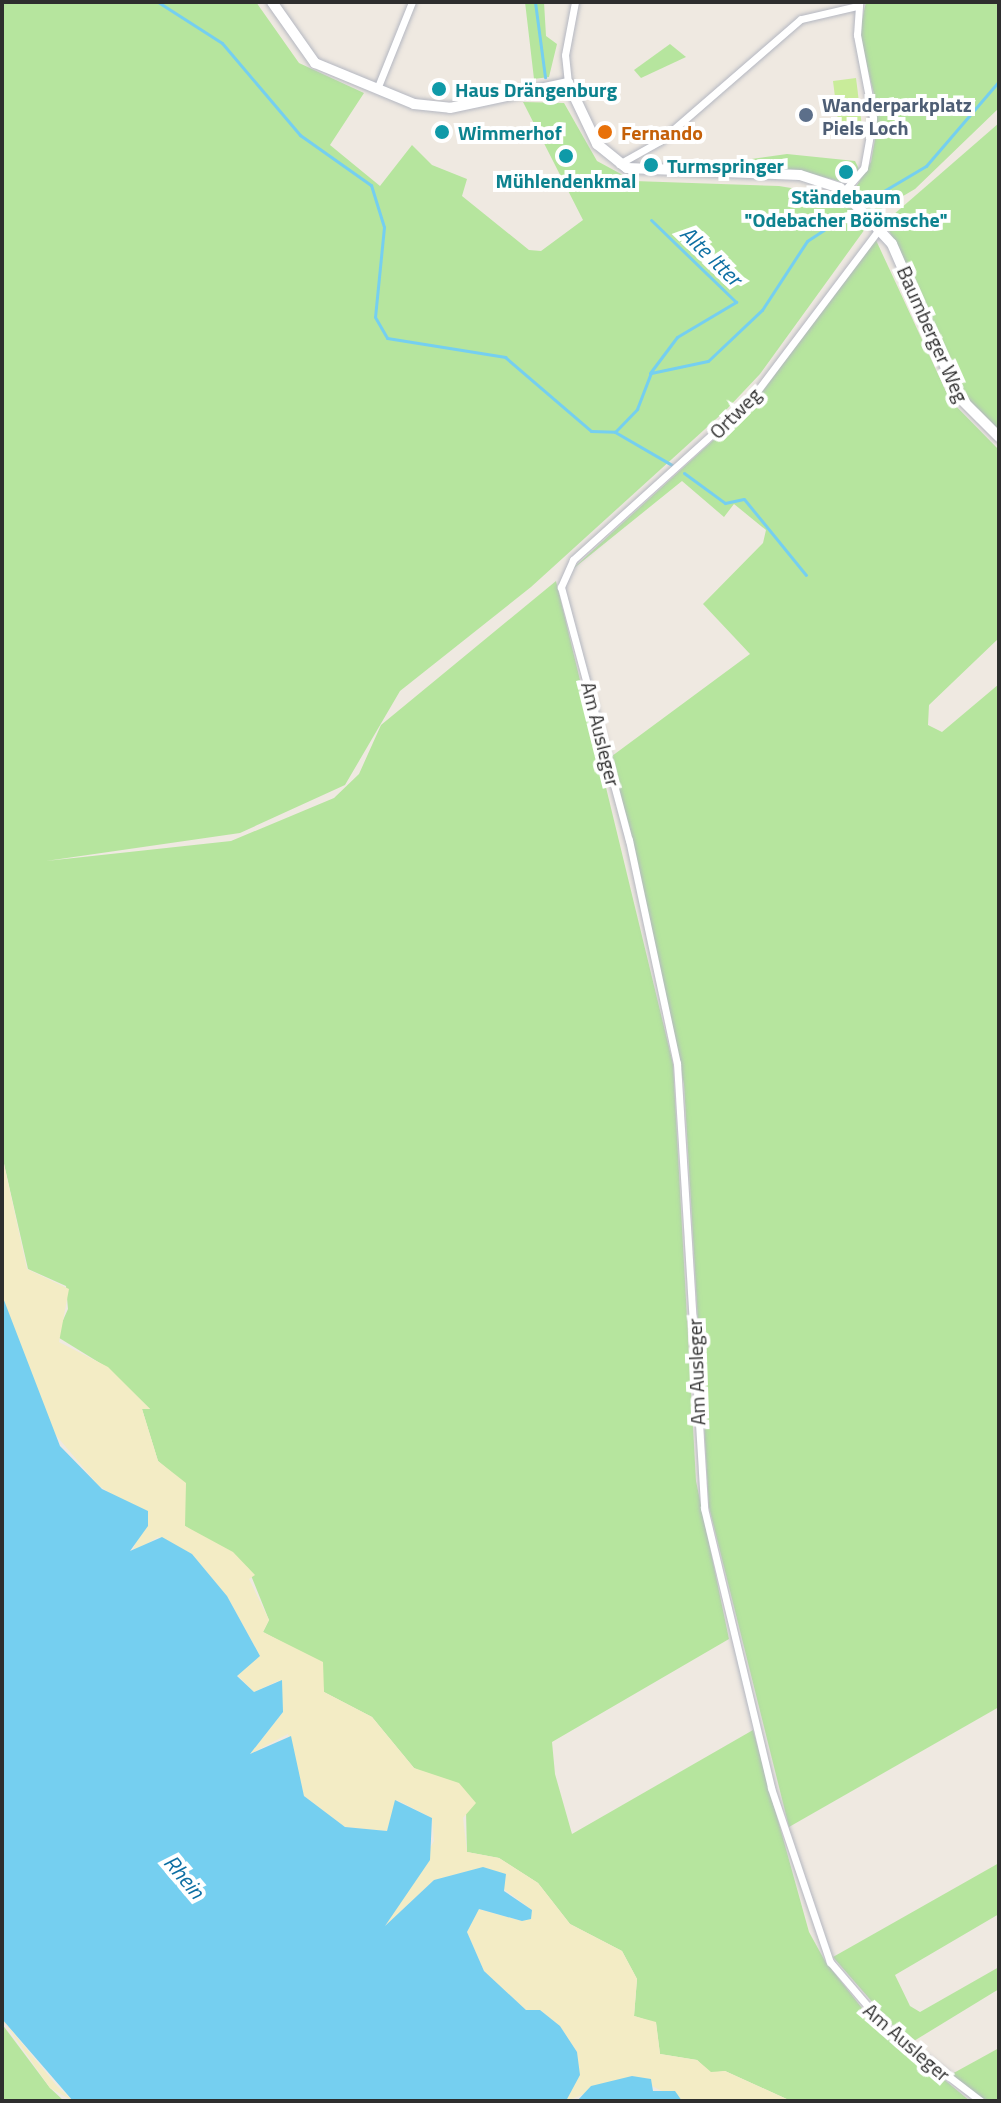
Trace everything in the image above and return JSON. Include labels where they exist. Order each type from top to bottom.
[{"type":"street","points":[[272,2],[309,59],[377,89],[440,109],[568,83]]},
{"type":"street","points":[[377,89],[412,2]]},
{"type":"street","points":[[575,2],[565,55],[568,83],[597,144],[619,164],[647,172],[800,175],[847,194],[864,168],[873,118],[858,4],[801,19],[660,141],[619,164]]},
{"type":"street","name":"Baumberger Weg","points":[[847,194],[880,228],[958,396],[999,437]]},
{"type":"street","name":"Ortweg","points":[[564,573],[751,399],[880,228]]},
{"type":"street","name":"Am Ausleger","points":[[564,573],[564,599],[629,840],[677,1063],[704,1508],[771,1788],[830,1962],[888,2030],[981,2101]]},
{"type":"green space","points":[[2,2],[256,2],[299,63],[364,93],[330,145],[380,186],[412,145],[432,165],[467,179],[462,196],[529,250],[541,251],[583,220],[523,102],[564,103],[597,161],[634,181],[779,186],[827,194],[844,207],[871,162],[875,139],[875,98],[859,34],[866,2],[999,2],[999,108],[915,189],[859,222],[865,229],[760,374],[726,410],[531,587],[400,691],[345,785],[240,833],[46,861],[231,841],[334,798],[359,774],[381,725],[556,581],[673,1064],[696,1481],[729,1639],[552,1742],[555,1774],[572,1834],[753,1730],[809,1932],[825,1961],[869,2017],[970,2101],[791,2101],[725,2071],[711,2073],[697,2060],[660,2054],[656,2023],[634,2016],[637,1979],[622,1951],[570,1924],[538,1883],[499,1858],[467,1852],[466,1811],[442,1783],[414,1768],[372,1717],[324,1692],[319,1662],[263,1632],[269,1620],[248,1568],[185,1526],[179,1479],[158,1461],[142,1409],[150,1409],[108,1368],[56,1336],[68,1309],[66,1286],[28,1269],[2,1155]]},
{"type":"green space","points":[[525,2],[544,2],[546,36],[557,44],[549,77],[534,79]]},
{"type":"green space","points":[[670,44],[686,57],[641,78],[634,70]]},
{"type":"green space","points":[[856,78],[863,135],[840,137],[833,81]]},
{"type":"green space","points":[[999,123],[999,432],[969,403],[885,222]]},
{"type":"green space","points":[[787,154],[855,161],[859,169],[842,182],[801,171],[694,167]]},
{"type":"green space","points":[[875,238],[950,400],[999,450],[999,638],[929,705],[928,725],[942,732],[999,684],[999,1707],[789,1827],[709,1507],[684,1084],[612,756],[750,654],[703,604],[763,543],[766,530],[734,504],[724,517],[682,481],[568,573],[754,403]]},
{"type":"green space","points":[[999,1863],[999,1914],[895,1975],[910,2006],[920,2012],[999,1967],[999,1989],[909,2044],[833,1957]]},
{"type":"green space","points":[[2,2024],[50,2088],[64,2101],[2,2101]]},
{"type":"green space","points":[[999,2048],[999,2101],[980,2098],[950,2075]]},
{"type":"sand","points":[[2,1155],[27,1269],[69,1289],[59,1342],[108,1367],[150,1409],[142,1409],[158,1461],[186,1483],[185,1526],[233,1552],[255,1575],[249,1579],[269,1620],[263,1632],[323,1662],[324,1692],[372,1717],[414,1768],[459,1783],[476,1803],[463,1818],[467,1852],[499,1858],[538,1883],[570,1924],[622,1951],[637,1979],[634,2016],[656,2022],[660,2054],[697,2060],[711,2072],[725,2071],[791,2101],[682,2101],[632,2076],[566,2101],[577,2052],[560,2026],[540,2010],[526,2010],[484,1971],[467,1932],[478,1909],[522,1921],[532,1910],[477,1869],[434,1880],[385,1926],[434,1841],[432,1818],[397,1800],[387,1831],[345,1827],[304,1796],[288,1734],[250,1754],[283,1712],[278,1681],[254,1692],[235,1673],[260,1656],[227,1596],[192,1554],[158,1537],[132,1553],[145,1517],[98,1485],[49,1427],[2,1295]]},
{"type":"sand","points":[[2,2019],[57,2086],[73,2101],[50,2088]]},
{"type":"water","name":"Rhein","points":[[2,1295],[60,1446],[102,1489],[148,1511],[148,1526],[130,1551],[162,1537],[192,1554],[227,1596],[260,1656],[237,1676],[254,1692],[282,1680],[283,1712],[250,1754],[291,1736],[304,1796],[345,1827],[387,1831],[395,1800],[432,1818],[430,1860],[385,1926],[434,1880],[483,1867],[506,1874],[504,1891],[532,1910],[531,1919],[522,1921],[479,1909],[467,1932],[484,1971],[526,2010],[540,2010],[560,2026],[577,2052],[580,2075],[566,2101],[73,2101],[2,2019]]},
{"type":"water","points":[[632,2076],[651,2079],[653,2091],[675,2091],[682,2101],[577,2101],[591,2086]]},
{"type":"waterway","points":[[158,2],[222,43],[300,135],[371,185],[384,227],[375,317],[387,338],[505,357],[591,431],[615,432],[637,409],[651,373],[708,361],[762,310],[807,241],[854,210]]},
{"type":"waterway","name":"Alte Itter","points":[[535,2],[545,77]]},
{"type":"waterway","points":[[860,205],[926,166],[999,81]]},
{"type":"waterway","name":"Alte Itter","points":[[650,373],[677,337],[736,302],[651,220]]},
{"type":"waterway","points":[[615,432],[672,465]]},
{"type":"waterway","points":[[684,473],[725,503],[744,499],[806,575]]},
{"type":"place","name":"Haus Drängenburg","points":[[439,89]]},
{"type":"place","name":"Wanderparkplatz Piels Loch","points":[[806,115]]},
{"type":"place","name":"Wimmerhof","points":[[442,132]]},
{"type":"place","name":"Fernando","points":[[605,132]]},
{"type":"place","name":"Mühlendenkmal","points":[[566,156]]},
{"type":"place","name":"Turmspringer","points":[[651,165]]},
{"type":"place","name":"Ständebaum \"Odebacher Böömsche\"","points":[[846,172]]}]
